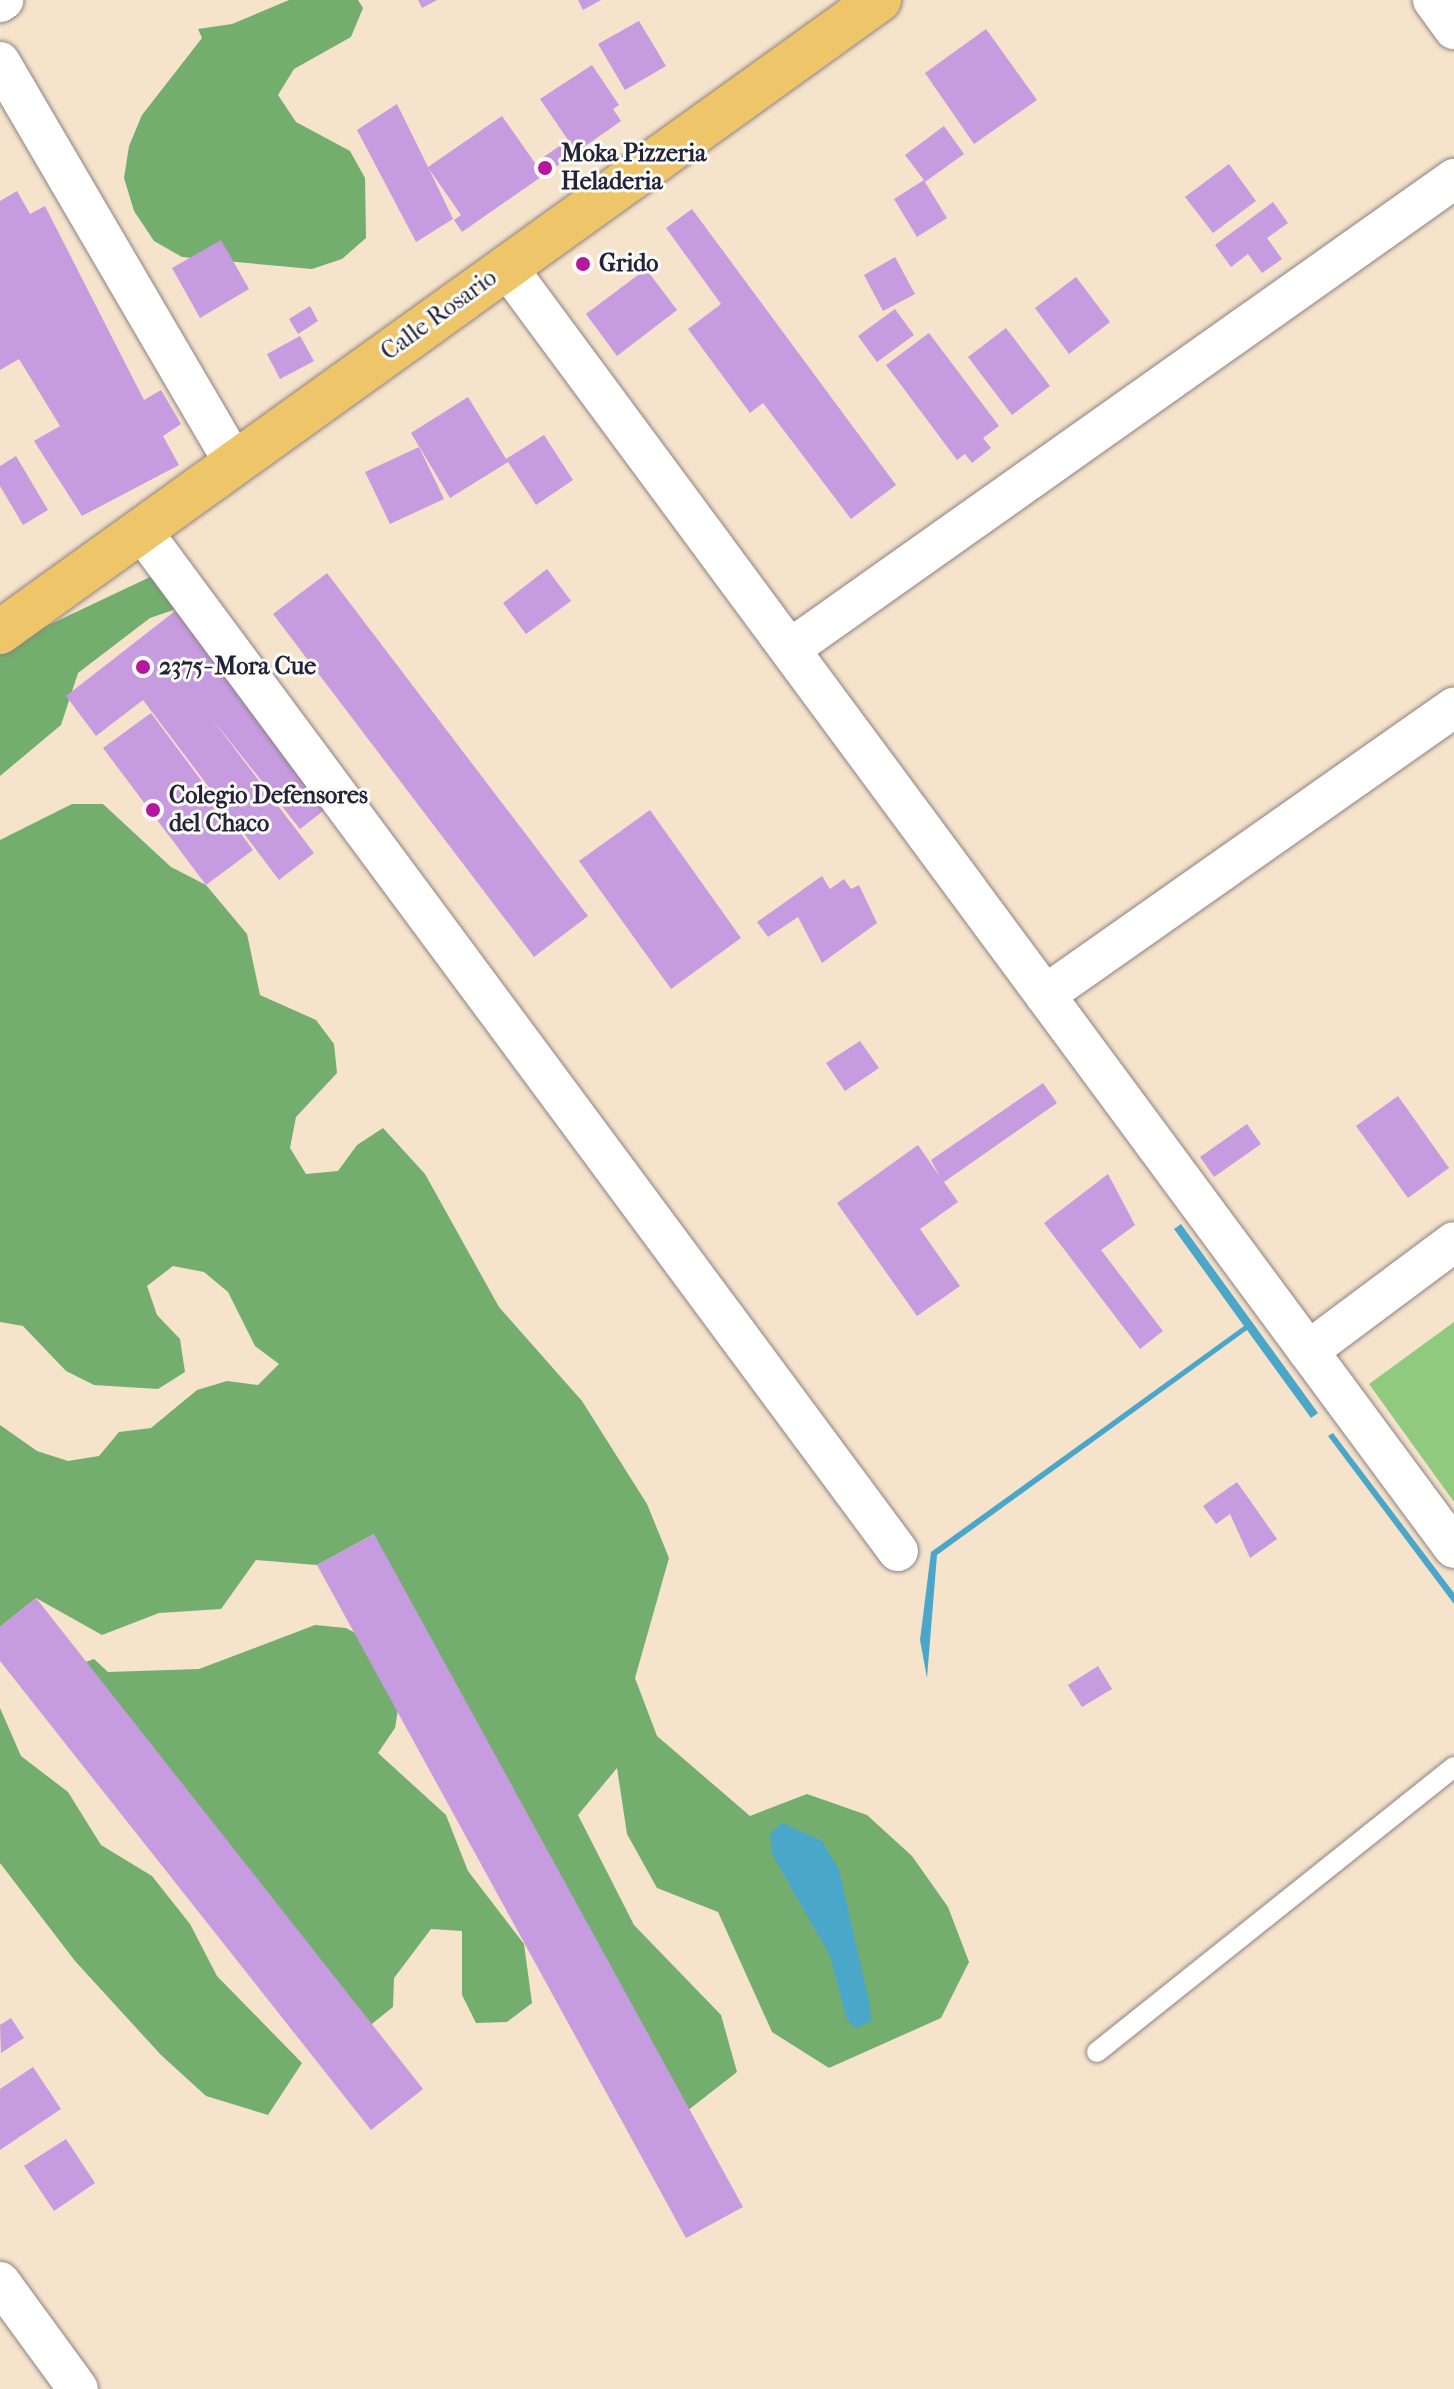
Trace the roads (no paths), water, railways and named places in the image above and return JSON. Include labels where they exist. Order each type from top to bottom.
[{"type":"main road","name":"Calle Rosario","points":[[0,632],[879,0]]},
{"type":"street","points":[[1433,0],[1454,29]]},
{"type":"street","points":[[0,62],[234,463]]},
{"type":"street","points":[[790,649],[1454,179]]},
{"type":"street","points":[[506,266],[1454,1548]]},
{"type":"street","points":[[141,530],[898,1551]]},
{"type":"street","points":[[1045,995],[1454,708]]},
{"type":"street","points":[[1308,1351],[1454,1242]]},
{"type":"street","points":[[0,2282],[78,2389]]},
{"type":"lane","points":[[1097,2052],[1454,1767]]},
{"type":"water","points":[[1181,1224],[1318,1413],[1311,1418],[1247,1330],[937,1555],[927,1678],[920,1640],[931,1552],[1244,1326],[1174,1229]]},
{"type":"water","points":[[1333,1433],[1454,1593],[1454,1604],[1328,1436]]},
{"type":"water","points":[[782,1823],[822,1841],[839,1870],[870,2006],[871,2021],[856,2028],[847,2020],[830,1956],[772,1854],[770,1834]]},
{"type":"place","name":"Moka Pizzeria Heladeria","points":[[545,168]]},
{"type":"place","name":"Grido","points":[[583,264]]},
{"type":"place","name":"2375- Mora Cue","points":[[143,667]]},
{"type":"place","name":"Colegio Defensores del Chaco","points":[[153,810]]}]
